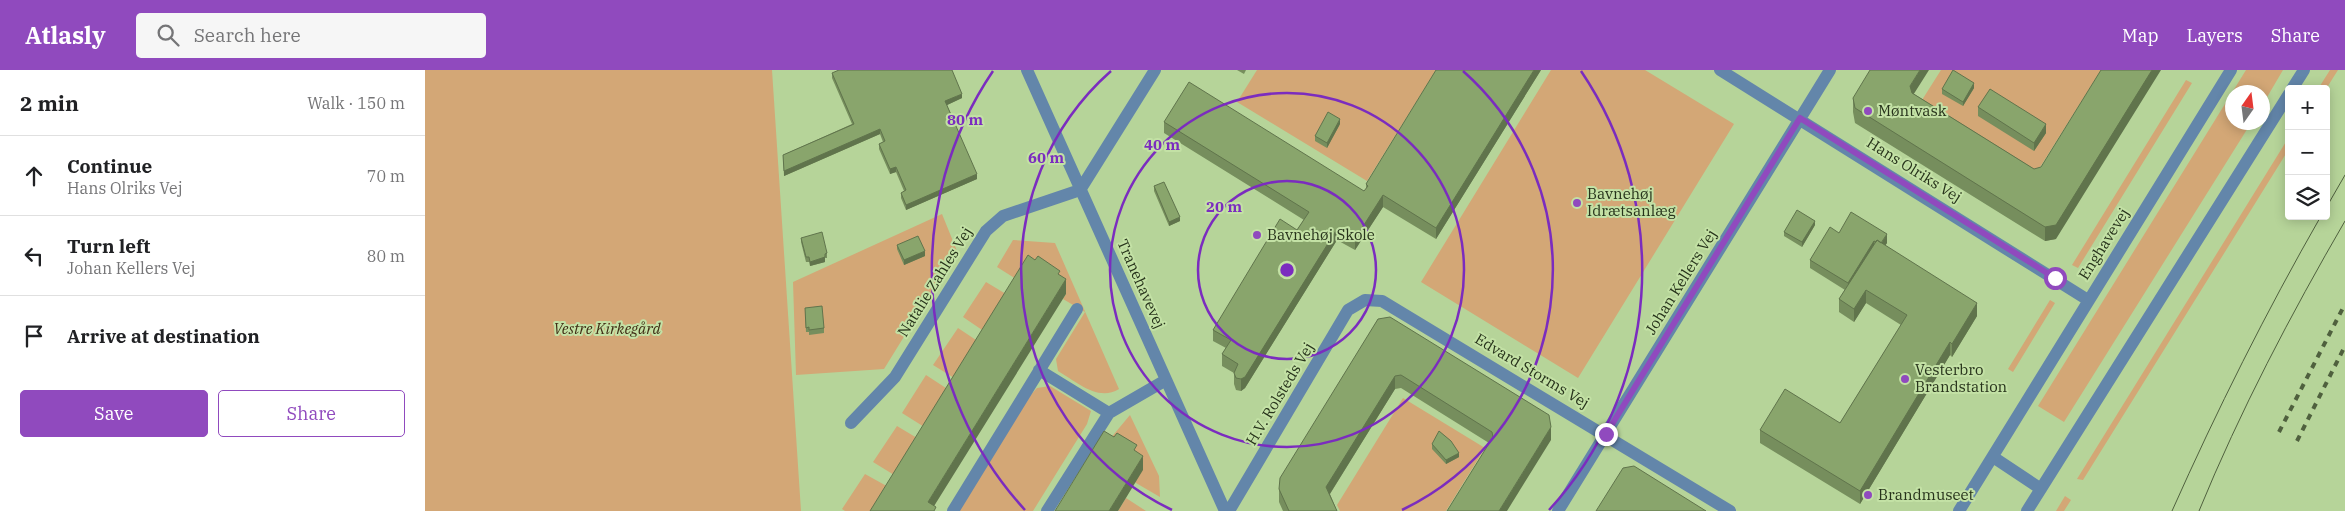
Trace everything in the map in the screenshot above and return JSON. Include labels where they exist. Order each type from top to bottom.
[{"type":"street","name":"Tranehavevej","points":[[1027,70],[1227,511]]},
{"type":"street","points":[[1080,190],[1155,70]]},
{"type":"street","name":"Hans Olriks Vej","points":[[1720,70],[1800,118],[2088,300]]},
{"type":"street","name":"Johan Kellers Vej","points":[[1558,511],[1830,70]]},
{"type":"street","name":"Enghavevej","points":[[1959,511],[2231,70]]},
{"type":"street","points":[[2295,85],[2304,70]]},
{"type":"street","points":[[2027,511],[2285,100]]},
{"type":"street","name":"Natalie Zahles Vej","points":[[851,423],[895,377],[985,231],[1003,216],[1080,190]]},
{"type":"street","name":"Edvard Storms Vej","points":[[1365,300],[1382,301],[1606,434],[1730,511]]},
{"type":"street","name":"H.V. Rolsteds Vej","points":[[1227,511],[1348,310],[1365,300]]},
{"type":"street","points":[[953,511],[1077,309]]},
{"type":"street","points":[[1039,370],[1109,413]]},
{"type":"street","points":[[1047,511],[1109,413],[1166,380]]},
{"type":"street","points":[[1993,457],[2041,489]]},
{"type":"green space","name":"Vestre Kirkegård","points":[[425,70],[772,70],[801,511],[425,511]]},
{"type":"green space","points":[[1257,70],[1436,70],[1367,181],[1237,102]]},
{"type":"green space","name":"Bavnehøj Idrætsanlæg","points":[[1551,70],[1645,70],[1734,124],[1578,378],[1421,282]]},
{"type":"green space","points":[[1941,70],[2101,70],[2037,172],[1922,100]]},
{"type":"green space","points":[[2246,70],[2283,70],[2270,92],[2270,85],[2237,85]]},
{"type":"green space","points":[[2330,70],[2338,70],[2329,85],[2321,85]]},
{"type":"green space","points":[[2186,80],[2192,83],[2078,268],[2072,265]]},
{"type":"green space","points":[[2225,104],[2225,130],[2247,130],[2064,422],[2038,406]]},
{"type":"green space","points":[[2285,143],[2285,155],[2083,480],[2077,479]]},
{"type":"green space","points":[[942,214],[957,251],[884,369],[796,375],[793,282]]},
{"type":"green space","points":[[1013,240],[1055,243],[1119,389],[1103,393],[1095,392],[1058,371],[1056,359],[1085,312],[1063,299],[1066,294],[1021,282],[997,267]]},
{"type":"green space","points":[[986,282],[1011,297],[988,334],[963,317]]},
{"type":"green space","points":[[2050,300],[2055,303],[2013,372],[2008,369]]},
{"type":"green space","points":[[958,328],[982,344],[959,381],[933,365]]},
{"type":"green space","points":[[926,375],[952,392],[929,430],[902,413]]},
{"type":"green space","points":[[1050,386],[1091,411],[1087,424],[1033,511],[958,511],[1027,399],[1037,388]]},
{"type":"green space","points":[[1403,398],[1485,448],[1446,511],[1340,511],[1337,505]]},
{"type":"green space","points":[[1130,415],[1159,476],[1160,497],[1136,483],[1104,446]]},
{"type":"green space","points":[[897,426],[922,441],[899,478],[873,462]]},
{"type":"green space","points":[[865,474],[892,489],[878,511],[845,511],[842,509]]},
{"type":"green space","points":[[2065,496],[2071,500],[2064,511],[2056,511]]},
{"type":"green space","points":[[1126,498],[1146,511],[1118,511]]},
{"type":"building","points":[[839,70],[952,70],[962,94],[945,101],[977,174],[906,205],[901,193],[906,190],[896,167],[890,169],[879,144],[885,141],[880,129],[784,171],[783,155],[854,124],[832,73]]},
{"type":"building","points":[[1436,70],[1534,70],[1436,228],[1383,195],[1355,239],[1337,229],[1245,377],[1241,379],[1236,378],[1234,373],[1238,364],[1222,354],[1231,340],[1213,330],[1280,219],[1297,230],[1309,212],[1164,122],[1189,82],[1364,191],[1368,186],[1366,184]]},
{"type":"building","points":[[1870,70],[1920,70],[1910,86],[1912,93],[2034,169],[2041,167],[2101,70],[2152,70],[2056,225],[2045,227],[1855,108],[1853,98]]},
{"type":"building","points":[[1953,70],[1974,83],[1963,102],[1942,89]]},
{"type":"building","points":[[1990,89],[2046,124],[2034,143],[1978,107]]},
{"type":"building","points":[[1328,112],[1340,119],[1327,143],[1315,136]]},
{"type":"building","points":[[1164,182],[1180,217],[1169,222],[1154,186]]},
{"type":"building","points":[[1797,210],[1815,221],[1802,242],[1784,232]]},
{"type":"building","points":[[1851,212],[1887,234],[1881,243],[1877,240],[1876,242],[1874,241],[1848,283],[1810,260],[1830,227],[1839,233]]},
{"type":"building","points":[[822,232],[827,253],[825,257],[810,262],[809,257],[806,257],[801,238]]},
{"type":"building","points":[[918,236],[925,251],[904,260],[897,245]]},
{"type":"building","name":"Vesterbro Brandstation","points":[[1877,240],[1977,303],[1952,344],[1950,342],[1860,491],[1760,430],[1785,389],[1840,423],[1907,315],[1866,290],[1854,309],[1839,299]]},
{"type":"building","points":[[1028,255],[1035,260],[1038,256],[1060,271],[1058,274],[1066,279],[928,502],[936,507],[934,511],[870,511]]},
{"type":"building","points":[[822,306],[824,328],[809,330],[809,327],[806,328],[805,308]]},
{"type":"building","points":[[1390,317],[1549,415],[1551,427],[1499,511],[1447,511],[1493,437],[1492,432],[1401,375],[1395,376],[1326,487],[1337,511],[1289,511],[1279,489],[1280,478],[1378,319]]},
{"type":"building","points":[[1104,431],[1114,437],[1117,433],[1137,445],[1134,450],[1143,456],[1109,511],[1055,511]]},
{"type":"building","points":[[1439,431],[1451,441],[1459,453],[1446,460],[1432,444]]},
{"type":"building","points":[[1634,466],[1706,511],[1596,511],[1623,468]]},
{"type":"tram line","points":[[2330,201],[2345,175]]},
{"type":"tram line","points":[[2172,511],[2243,362],[2319,220]]},
{"type":"tram line","points":[[2199,511],[2267,363],[2345,221]]},
{"type":"railway","points":[[2279,432],[2345,304]]},
{"type":"railway","points":[[2297,441],[2345,346]]},
{"type":"place","name":"Møntvask","points":[[1868,111]]},
{"type":"place","name":"Bavnehøj Idrætsanlæg","points":[[1577,203]]},
{"type":"place","name":"Bavnehøj Skole","points":[[1257,235]]},
{"type":"place","name":"Vesterbro Brandstation","points":[[1905,379]]},
{"type":"place","name":"Brandmuseet","points":[[1868,495]]},
{"type":"route","points":[[1606,434],[1800,118],[2055,278]]}]
